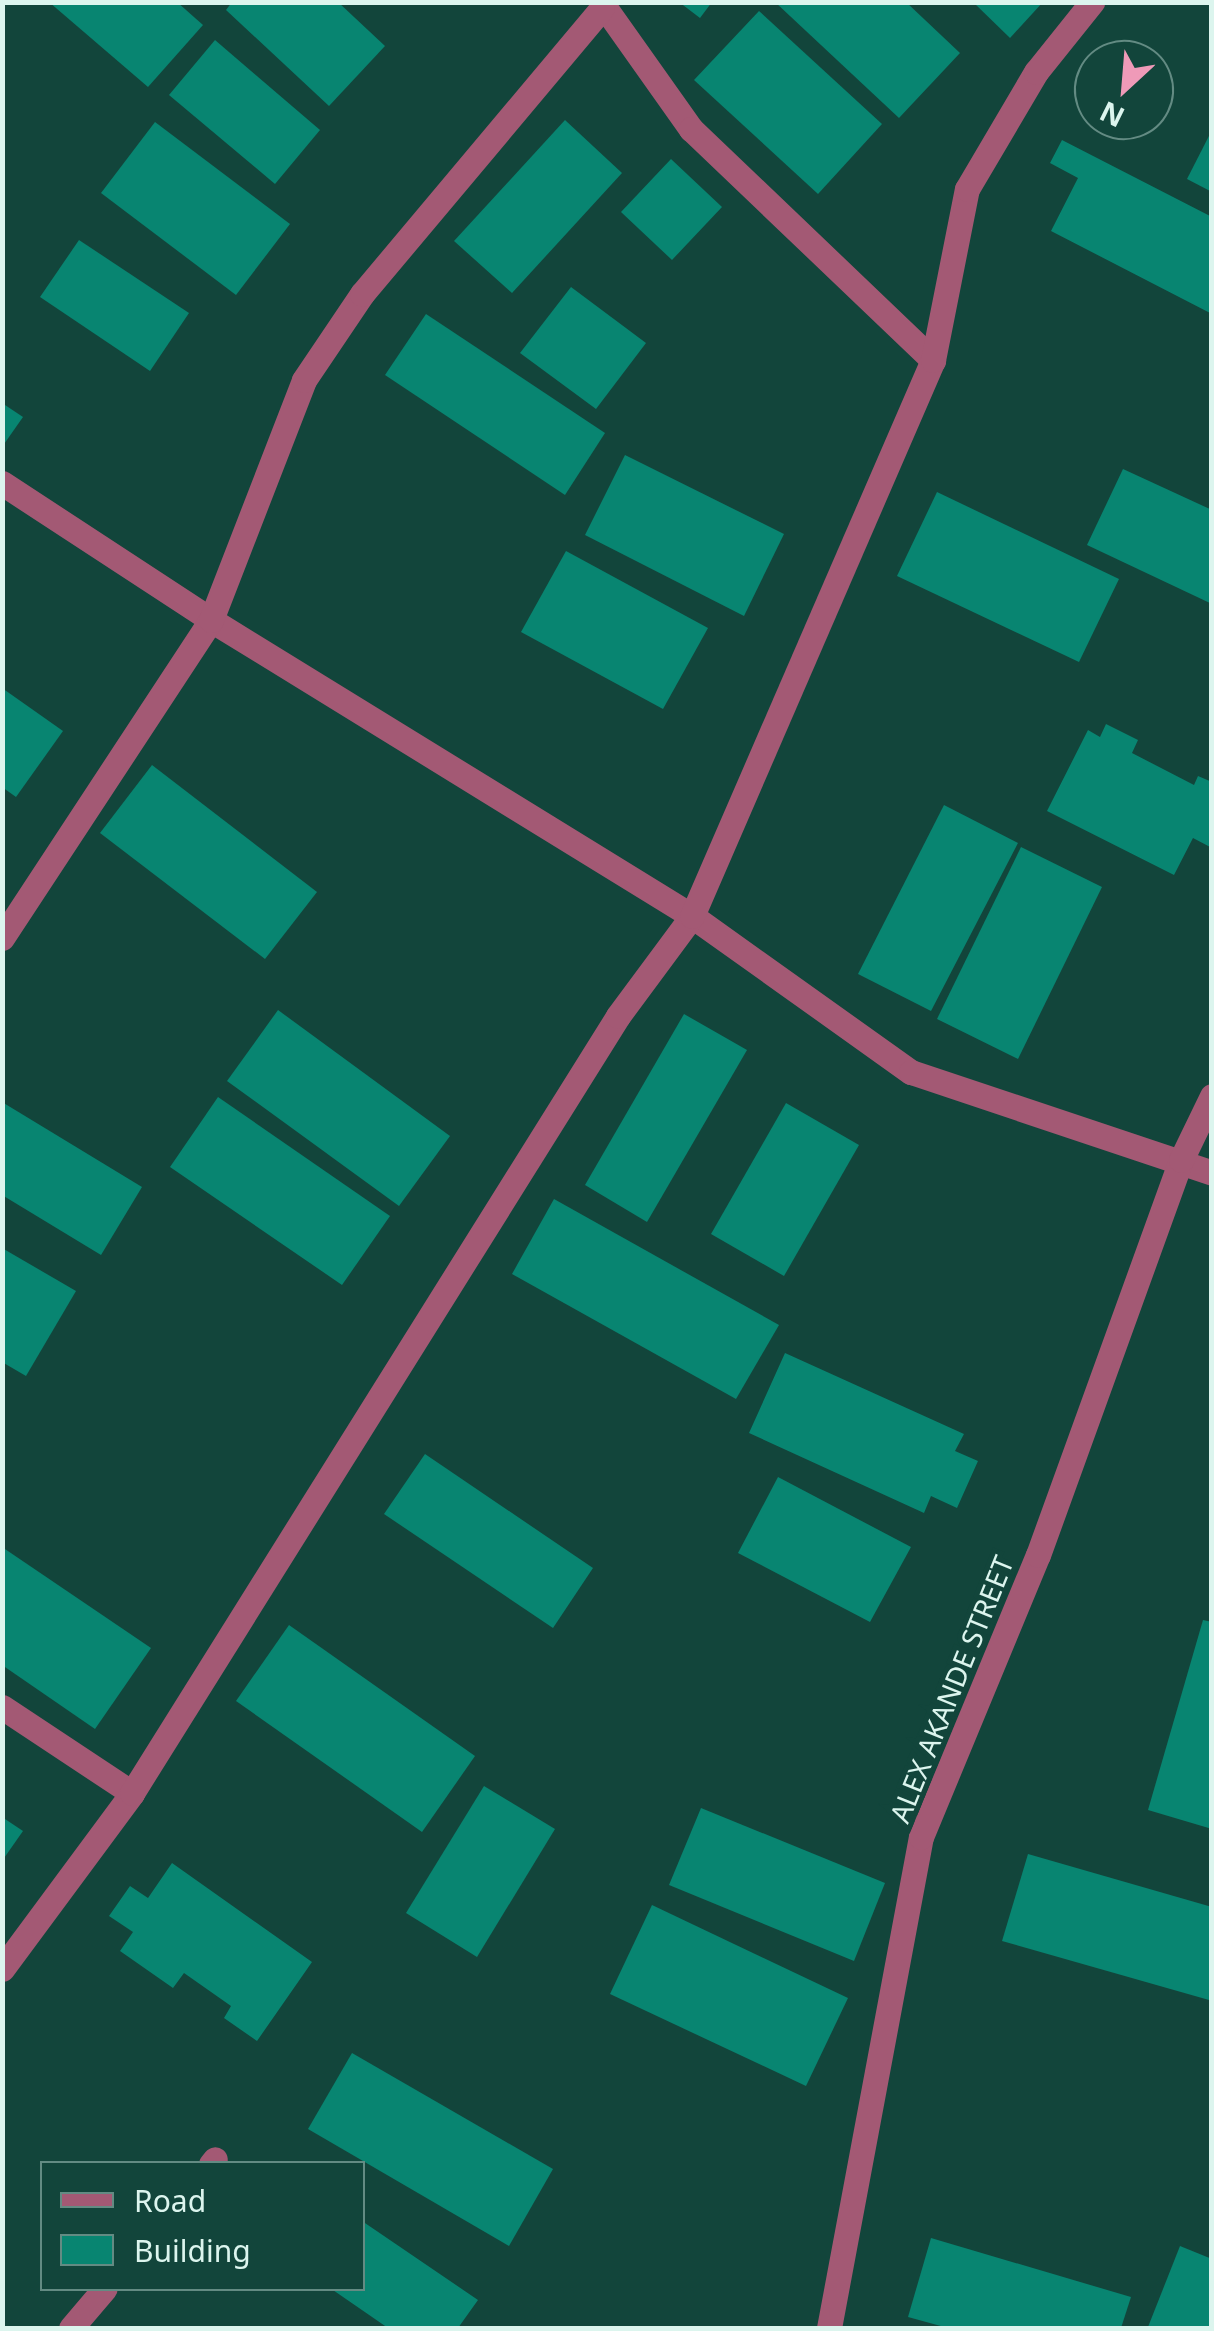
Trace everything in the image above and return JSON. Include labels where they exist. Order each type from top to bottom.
[{"type":"street","points":[[2,1968],[132,1793],[618,1016],[692,916],[933,360],[967,190],[1036,72],[1092,2]]},
{"type":"street","points":[[2,938],[211,620],[304,380],[362,294],[601,5],[691,129],[933,360]]},
{"type":"street","points":[[2,483],[211,620],[692,916],[911,1072],[1212,1173]]},
{"type":"street","name":"ALEX AKANDE STREET","points":[[828,2328],[921,1837],[1038,1555],[1180,1160],[1212,1096]]},
{"type":"street","points":[[2,1707],[132,1793]]},
{"type":"street","points":[[71,2328],[102,2291]]},
{"type":"building","points":[[49,2],[177,2],[203,25],[148,87]]},
{"type":"building","points":[[232,2],[338,2],[385,46],[329,106],[226,10]]},
{"type":"building","points":[[679,2],[712,2],[700,18]]},
{"type":"building","points":[[775,2],[906,2],[960,53],[899,118]]},
{"type":"building","points":[[973,2],[1043,2],[1010,38]]},
{"type":"building","points":[[759,11],[882,124],[818,194],[694,80]]},
{"type":"building","points":[[215,40],[320,130],[275,184],[169,95]]},
{"type":"building","points":[[565,120],[622,173],[512,293],[454,241]]},
{"type":"building","points":[[155,122],[290,224],[236,295],[101,193]]},
{"type":"building","points":[[1212,130],[1212,192],[1187,179]]},
{"type":"building","points":[[1062,140],[1212,217],[1212,314],[1051,231],[1078,178],[1050,163]]},
{"type":"building","points":[[671,159],[722,207],[672,260],[621,212]]},
{"type":"building","points":[[79,240],[189,313],[150,371],[40,297]]},
{"type":"building","points":[[571,287],[646,343],[596,409],[520,353]]},
{"type":"building","points":[[426,314],[605,433],[565,495],[385,375]]},
{"type":"building","points":[[2,403],[23,417],[2,447]]},
{"type":"building","points":[[625,455],[784,534],[744,616],[585,535]]},
{"type":"building","points":[[1123,469],[1212,510],[1212,604],[1087,545]]},
{"type":"building","points":[[937,492],[1119,579],[1079,662],[897,576]]},
{"type":"building","points":[[566,551],[708,628],[663,709],[521,632]]},
{"type":"building","points":[[2,688],[63,731],[16,797],[2,787]]},
{"type":"building","points":[[1106,724],[1138,740],[1132,753],[1194,785],[1198,776],[1212,782],[1212,848],[1193,838],[1174,875],[1047,811],[1088,730],[1100,737]]},
{"type":"building","points":[[152,765],[317,892],[265,959],[100,833]]},
{"type":"building","points":[[944,805],[1018,843],[931,1011],[858,974]]},
{"type":"building","points":[[1021,847],[1102,887],[1018,1059],[937,1019]]},
{"type":"building","points":[[278,1010],[450,1136],[399,1206],[227,1081]]},
{"type":"building","points":[[684,1014],[747,1050],[647,1222],[585,1185]]},
{"type":"building","points":[[218,1097],[390,1216],[342,1285],[170,1167]]},
{"type":"building","points":[[2,1102],[142,1187],[101,1255],[2,1195]]},
{"type":"building","points":[[786,1103],[859,1145],[784,1276],[711,1234]]},
{"type":"building","points":[[554,1199],[779,1325],[736,1399],[512,1274]]},
{"type":"building","points":[[2,1248],[76,1291],[26,1376],[2,1362]]},
{"type":"building","points":[[785,1353],[964,1434],[955,1451],[978,1461],[957,1508],[931,1496],[924,1513],[749,1433]]},
{"type":"building","points":[[425,1454],[593,1568],[553,1628],[384,1514]]},
{"type":"building","points":[[778,1477],[911,1547],[870,1622],[738,1553]]},
{"type":"building","points":[[2,1547],[151,1648],[95,1729],[2,1665]]},
{"type":"building","points":[[1203,1620],[1212,1622],[1212,1829],[1148,1810]]},
{"type":"building","points":[[289,1625],[475,1756],[422,1832],[236,1701]]},
{"type":"building","points":[[484,1786],[555,1829],[477,1957],[406,1913]]},
{"type":"building","points":[[701,1808],[885,1883],[854,1961],[669,1885]]},
{"type":"building","points":[[2,1817],[23,1831],[2,1861]]},
{"type":"building","points":[[1028,1854],[1212,1907],[1209,2000],[1002,1941]]},
{"type":"building","points":[[172,1863],[312,1962],[257,2041],[224,2018],[231,2006],[184,1973],[173,1988],[120,1951],[133,1932],[109,1916],[130,1886],[148,1898]]},
{"type":"building","points":[[652,1905],[848,1998],[806,2086],[610,1994]]},
{"type":"building","points":[[352,2053],[553,2169],[509,2246],[308,2129]]},
{"type":"building","points":[[365,2223],[478,2300],[458,2328],[388,2328],[334,2291],[365,2291]]},
{"type":"building","points":[[931,2238],[1131,2297],[1121,2328],[948,2328],[908,2317]]},
{"type":"building","points":[[1180,2246],[1212,2259],[1212,2328],[1148,2327]]}]
